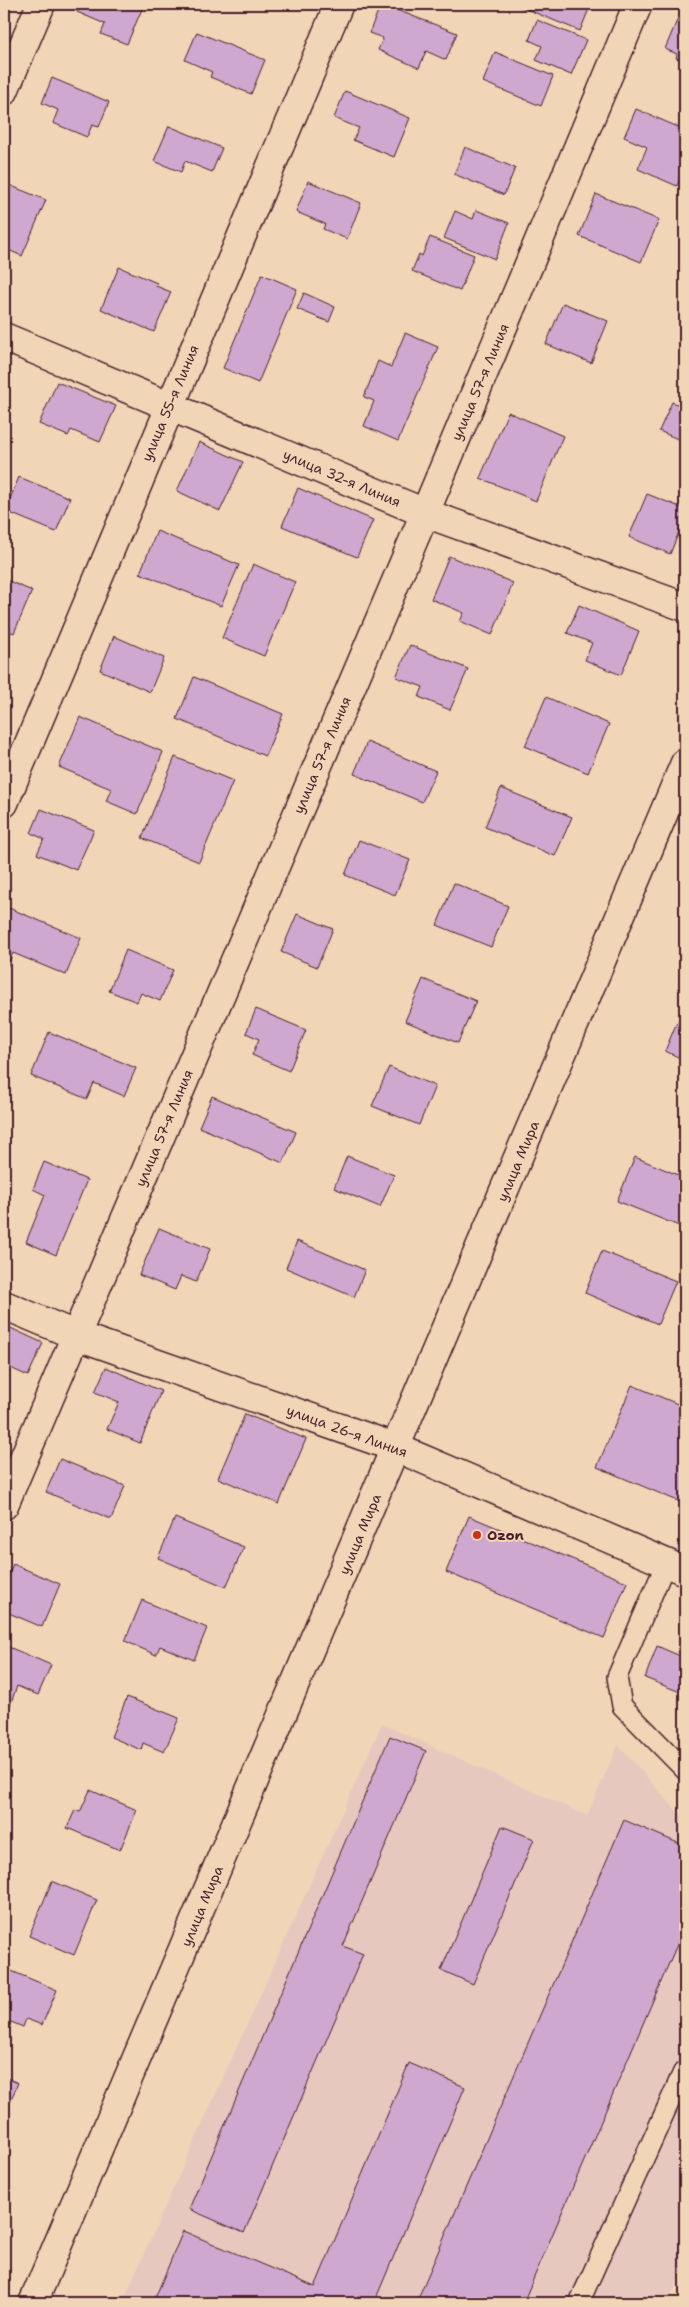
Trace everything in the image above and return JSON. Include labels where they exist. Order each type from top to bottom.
[{"type":"street","points":[[4,91],[41,4]]},
{"type":"street","name":"улица 55-я Линия","points":[[4,803],[339,4]]},
{"type":"street","name":"улица 57-я Линия","points":[[4,1505],[425,513],[638,4]]},
{"type":"street","name":"улица 32-я Линия","points":[[4,337],[425,513],[685,607]]},
{"type":"street","name":"улица Мира","points":[[33,2303],[685,763]]},
{"type":"street","name":"улица 26-я Линия","points":[[4,1305],[75,1335],[396,1448],[675,1567]]},
{"type":"lane","points":[[675,1567],[617,1677],[622,1706],[685,1770]]},
{"type":"lane","points":[[579,2303],[683,2072]]},
{"type":"shaded area","points":[[382,1724],[587,1816],[618,1745],[685,1820],[685,2263],[668,2303],[122,2303]]},
{"type":"building","points":[[80,4],[129,4],[142,9],[127,44],[101,34],[105,24],[77,12]]},
{"type":"building","points":[[381,4],[457,33],[446,60],[426,51],[419,68],[378,50],[383,38],[369,33]]},
{"type":"building","points":[[514,4],[591,4],[580,31]]},
{"type":"building","points":[[678,18],[685,21],[685,61],[676,58],[677,54],[665,49]]},
{"type":"building","points":[[537,20],[586,40],[571,75],[536,60],[542,46],[529,40]]},
{"type":"building","points":[[197,32],[265,60],[251,94],[210,77],[212,72],[185,60]]},
{"type":"building","points":[[495,52],[553,76],[541,106],[483,82]]},
{"type":"building","points":[[52,78],[109,102],[99,127],[92,125],[87,137],[53,123],[58,110],[42,103]]},
{"type":"building","points":[[345,91],[410,118],[394,157],[353,140],[359,128],[334,118]]},
{"type":"building","points":[[636,109],[685,130],[685,166],[677,186],[638,169],[647,147],[624,137]]},
{"type":"building","points":[[169,126],[222,148],[212,172],[185,161],[181,172],[154,161]]},
{"type":"building","points":[[465,147],[515,168],[504,195],[454,174]]},
{"type":"building","points":[[308,181],[361,203],[347,239],[323,229],[325,224],[296,212]]},
{"type":"building","points":[[4,183],[46,200],[22,256],[4,248]]},
{"type":"building","points":[[596,194],[659,220],[641,262],[579,236]]},
{"type":"building","points":[[476,210],[509,223],[495,259],[444,238],[455,211],[473,219]]},
{"type":"building","points":[[430,237],[474,255],[460,291],[412,271],[419,254],[422,256]]},
{"type":"building","points":[[119,267],[157,283],[156,286],[171,292],[154,332],[101,309]]},
{"type":"building","points":[[262,274],[297,289],[258,383],[223,368]]},
{"type":"building","points":[[304,293],[335,307],[329,322],[297,309]]},
{"type":"building","points":[[563,303],[608,321],[591,363],[546,344]]},
{"type":"building","points":[[405,333],[438,347],[398,441],[364,426],[374,401],[364,397],[378,361],[391,367]]},
{"type":"building","points":[[57,382],[116,406],[100,442],[71,430],[68,436],[39,424]]},
{"type":"building","points":[[672,402],[685,407],[685,442],[659,431]]},
{"type":"building","points":[[508,412],[563,436],[536,501],[480,478]]},
{"type":"building","points":[[199,442],[243,462],[220,511],[177,491]]},
{"type":"building","points":[[19,477],[70,498],[56,532],[5,511]]},
{"type":"building","points":[[298,488],[373,520],[357,557],[282,526]]},
{"type":"building","points":[[647,494],[685,509],[685,517],[670,554],[629,537]]},
{"type":"building","points":[[157,531],[239,565],[221,606],[140,573]]},
{"type":"building","points":[[449,556],[513,583],[492,635],[460,621],[464,613],[431,599]]},
{"type":"building","points":[[253,564],[295,582],[264,656],[222,638]]},
{"type":"building","points":[[4,579],[32,591],[14,633],[4,629]]},
{"type":"building","points":[[579,605],[639,631],[621,675],[585,660],[592,643],[567,633]]},
{"type":"building","points":[[114,636],[164,658],[150,692],[100,670]]},
{"type":"building","points":[[410,645],[468,669],[450,710],[419,697],[423,687],[396,677]]},
{"type":"building","points":[[194,677],[283,714],[265,756],[177,719]]},
{"type":"building","points":[[546,697],[609,724],[588,773],[525,746]]},
{"type":"building","points":[[80,717],[163,752],[137,814],[106,801],[111,789],[59,767]]},
{"type":"building","points":[[367,742],[436,771],[422,802],[354,774]]},
{"type":"building","points":[[175,757],[233,781],[199,862],[142,838]]},
{"type":"building","points":[[501,788],[572,817],[555,856],[485,827]]},
{"type":"building","points":[[41,809],[94,830],[76,870],[37,854],[44,839],[31,833]]},
{"type":"building","points":[[359,840],[410,860],[395,895],[345,875]]},
{"type":"building","points":[[454,883],[508,906],[491,947],[437,925]]},
{"type":"building","points":[[4,906],[81,938],[66,975],[13,953],[4,974]]},
{"type":"building","points":[[297,914],[333,929],[317,967],[281,952]]},
{"type":"building","points":[[126,950],[173,970],[160,1001],[141,993],[137,1002],[109,991]]},
{"type":"building","points":[[423,979],[476,1001],[458,1043],[405,1021]]},
{"type":"building","points":[[256,1009],[306,1030],[289,1071],[252,1055],[259,1039],[246,1033]]},
{"type":"building","points":[[677,1022],[685,1026],[685,1060],[665,1051]]},
{"type":"building","points":[[49,1032],[136,1068],[124,1096],[94,1083],[87,1099],[31,1076]]},
{"type":"building","points":[[389,1067],[435,1086],[419,1125],[372,1106]]},
{"type":"building","points":[[212,1096],[296,1132],[283,1163],[199,1127]]},
{"type":"building","points":[[347,1156],[394,1175],[380,1207],[334,1188]]},
{"type":"building","points":[[635,1157],[685,1178],[685,1212],[679,1226],[617,1201]]},
{"type":"building","points":[[44,1162],[87,1180],[56,1255],[26,1242],[45,1195],[33,1189]]},
{"type":"building","points":[[159,1228],[210,1249],[196,1282],[181,1276],[175,1290],[139,1275]]},
{"type":"building","points":[[297,1241],[365,1270],[354,1297],[286,1268]]},
{"type":"building","points":[[602,1251],[676,1281],[658,1324],[585,1293]]},
{"type":"building","points":[[4,1325],[43,1343],[28,1376],[4,1365]]},
{"type":"building","points":[[106,1367],[161,1391],[140,1443],[107,1429],[119,1402],[95,1392]]},
{"type":"building","points":[[632,1385],[685,1407],[685,1504],[597,1467]]},
{"type":"building","points":[[245,1414],[306,1439],[279,1504],[218,1478]]},
{"type":"building","points":[[60,1459],[125,1486],[111,1519],[46,1492]]},
{"type":"building","points":[[469,1516],[627,1582],[604,1638],[446,1572]]},
{"type":"building","points":[[175,1518],[244,1547],[226,1587],[158,1558]]},
{"type":"building","points":[[13,1564],[60,1584],[42,1627],[4,1611],[4,1586]]},
{"type":"building","points":[[142,1600],[207,1628],[194,1660],[160,1646],[156,1655],[125,1641]]},
{"type":"building","points":[[4,1645],[51,1665],[38,1695],[17,1686],[9,1708],[4,1706]]},
{"type":"building","points":[[657,1646],[685,1658],[685,1694],[645,1678]]},
{"type":"building","points":[[127,1697],[179,1718],[164,1752],[143,1743],[141,1750],[111,1737]]},
{"type":"building","points":[[390,1736],[426,1751],[343,1946],[363,1954],[244,2233],[189,2209]]},
{"type":"building","points":[[4,1747],[10,1750],[4,1765]]},
{"type":"building","points":[[90,1790],[137,1810],[120,1850],[67,1828],[75,1810],[80,1812]]},
{"type":"building","points":[[624,1820],[685,1846],[685,1926],[523,2303],[416,2303]]},
{"type":"building","points":[[502,1826],[534,1839],[473,1984],[441,1970]]},
{"type":"building","points":[[52,1881],[97,1900],[74,1955],[29,1936]]},
{"type":"building","points":[[9,1970],[57,1990],[42,2025],[26,2019],[23,2027],[4,2019],[4,1983]]},
{"type":"building","points":[[409,2063],[465,2087],[374,2303],[153,2303],[183,2231],[315,2287]]},
{"type":"building","points":[[4,2077],[18,2083],[4,2116]]},
{"type":"place","name":"Ozon","points":[[477,1535]]}]
